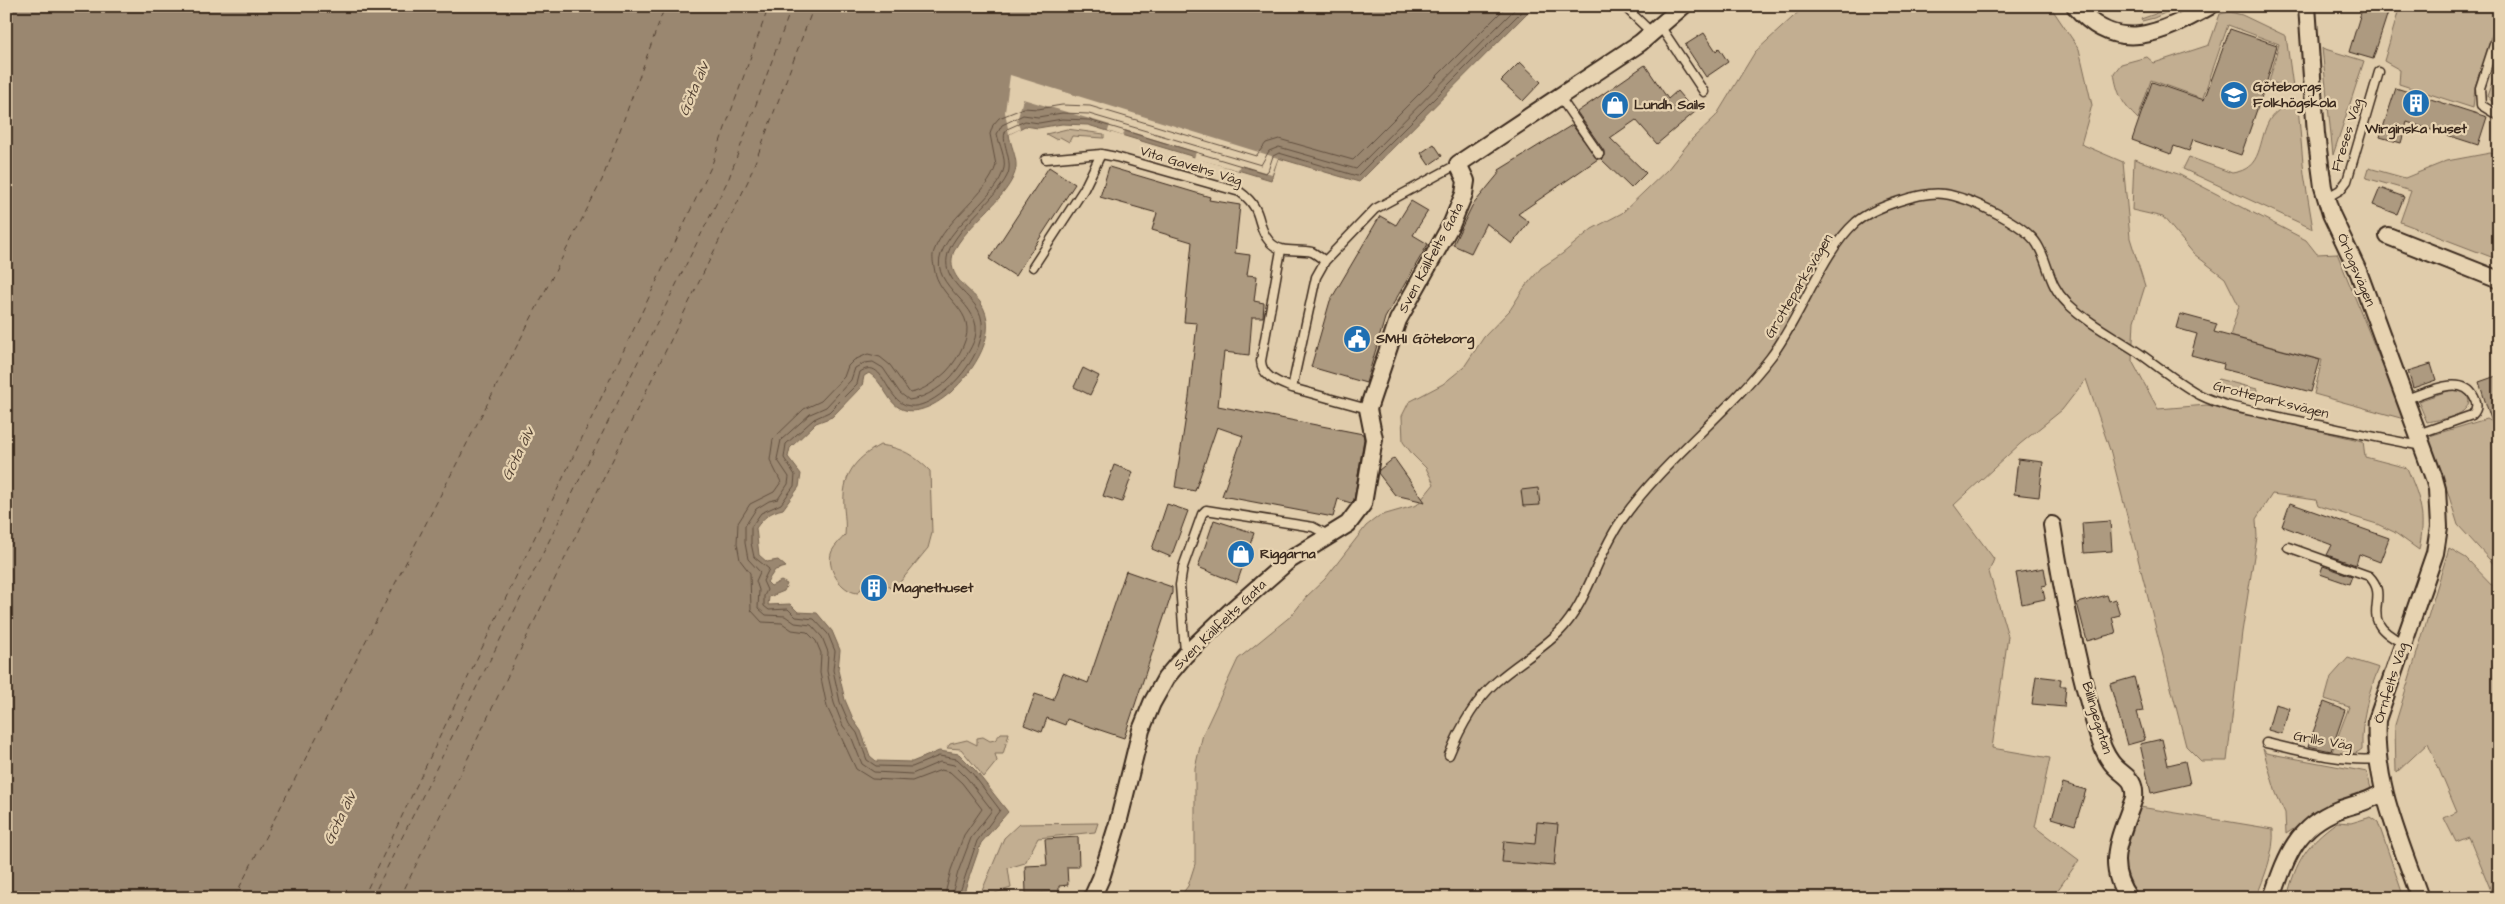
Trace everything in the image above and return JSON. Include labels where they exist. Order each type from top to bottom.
[{"type":"street","points":[[1458,164],[1656,30],[1683,6]]},
{"type":"street","points":[[2075,6],[2100,28],[2116,35],[2130,36],[2145,35],[2170,26],[2210,6]]},
{"type":"street","name":"Örlogsvägen","points":[[2307,6],[2316,134],[2326,198],[2331,214],[2358,272],[2406,399],[2437,489],[2439,527]]},
{"type":"street","name":"Sven Källfelts Gata","points":[[1092,898],[1102,878],[1141,730],[1152,702],[1166,678],[1185,655],[1288,561],[1348,524],[1362,504],[1374,439],[1368,409],[1398,320],[1452,223],[1464,194],[1466,181],[1458,164]]},
{"type":"street","points":[[2388,236],[2499,280]]},
{"type":"street","name":"Billingegatan","points":[[2052,525],[2068,615],[2098,734],[2110,761],[2129,778],[2134,790],[2134,798],[2115,854],[2115,868],[2119,882],[2129,898]]},
{"type":"street","name":"Örnfelts Väg","points":[[2420,898],[2384,791],[2376,759],[2377,720],[2435,553],[2439,527]]},
{"type":"street","points":[[2272,898],[2291,846],[2299,836],[2321,819],[2337,810],[2374,799],[2384,791]]},
{"type":"lane","points":[[1624,6],[1656,30],[1704,92]]},
{"type":"lane","points":[[2499,29],[2480,88],[2479,97],[2481,105],[2499,116]]},
{"type":"lane","name":"Freses Väg","points":[[2326,198],[2340,190],[2346,181],[2379,72]]},
{"type":"lane","points":[[1559,96],[1598,154]]},
{"type":"lane","points":[[1033,267],[1084,189],[1100,154]]},
{"type":"lane","name":"Vita Gavelns Väg","points":[[1046,158],[1100,154],[1240,192],[1249,199],[1256,209],[1268,240],[1281,250]]},
{"type":"lane","points":[[1292,388],[1316,277],[1325,261],[1375,209],[1458,164]]},
{"type":"lane","name":"Grotteparksvägen","points":[[1449,755],[1456,737],[1478,702],[1495,683],[1559,632],[1571,618],[1618,524],[1634,504],[1662,470],[1752,380],[1773,354],[1793,325],[1820,274],[1844,235],[1857,221],[1872,212],[1904,200],[1925,195],[1943,194],[1976,205],[2018,224],[2037,243],[2048,275],[2064,300],[2092,323],[2200,394],[2236,407],[2420,440]]},
{"type":"lane","points":[[1325,261],[1313,252],[1281,250],[1261,361],[1262,368],[1266,374],[1292,388],[1368,409]]},
{"type":"lane","points":[[2406,399],[2449,386],[2460,386],[2469,390],[2476,401],[2476,411],[2472,415],[2420,440]]},
{"type":"lane","points":[[1185,655],[1180,585],[1183,567],[1202,514],[1206,510],[1313,528],[1328,535]]},
{"type":"lane","points":[[2288,547],[2369,576],[2377,589],[2375,609],[2377,621],[2387,635],[2403,642]]},
{"type":"lane","name":"Grills Väg","points":[[2266,743],[2336,758],[2353,760],[2376,759]]},
{"type":"shaded area","points":[[1805,6],[2050,6],[2079,49],[2092,105],[2081,144],[2123,162],[2130,238],[2145,286],[2134,321],[2132,361],[2158,409],[2207,405],[2363,441],[2365,457],[2407,468],[2421,508],[2422,527],[2419,550],[2394,532],[2377,524],[2318,506],[2316,500],[2272,494],[2256,519],[2257,537],[2242,632],[2227,761],[2201,761],[2186,746],[2111,453],[2086,379],[2062,410],[2020,444],[1954,505],[1994,559],[1989,572],[2008,636],[1992,748],[2050,758],[2035,827],[2079,860],[2052,898],[1179,898],[1188,886],[1195,864],[1195,768],[1203,734],[1238,659],[1292,615],[1306,597],[1325,579],[1366,526],[1379,516],[1417,505],[1434,484],[1426,468],[1403,442],[1402,416],[1409,402],[1443,384],[1464,367],[1484,337],[1510,310],[1524,288],[1541,268],[1562,254],[1592,229],[1622,213],[1668,169],[1692,139],[1716,116],[1755,52]]},
{"type":"shaded area","points":[[2164,6],[2180,6],[2154,18],[2142,21],[2141,19],[2155,14]]},
{"type":"shaded area","points":[[2400,6],[2479,6],[2492,11],[2497,23],[2475,87],[2473,108],[2399,84],[2400,70],[2384,61]]},
{"type":"shaded area","points":[[2230,12],[2242,15],[2286,36],[2293,87],[2269,82],[2279,44],[2228,25],[2197,115],[2191,113],[2196,96],[2151,80],[2138,119],[2124,103],[2117,87],[2114,73],[2121,64],[2147,57],[2154,63],[2209,45],[2220,14]]},
{"type":"shaded area","points":[[2322,48],[2364,61],[2333,155]]},
{"type":"shaded area","points":[[2499,63],[2499,110],[2487,96]]},
{"type":"shaded area","points":[[2288,103],[2298,107],[2304,174],[2313,229],[2183,169],[2189,157],[2232,173],[2250,166],[2258,153],[2270,119]]},
{"type":"shaded area","points":[[1067,129],[1104,134],[1104,138],[1072,136],[1069,142],[1060,137],[1057,140],[1046,134]]},
{"type":"shaded area","points":[[2490,153],[2499,155],[2499,260],[2400,222],[2411,191],[2366,178],[2369,168],[2405,178],[2447,161]]},
{"type":"shaded area","points":[[2134,159],[2178,174],[2306,240],[2317,254],[2337,253],[2404,419],[2314,394],[2322,360],[2230,336],[2239,306],[2225,278],[2194,254],[2163,217],[2132,210]]},
{"type":"shaded area","points":[[2218,379],[2257,389],[2256,394],[2222,388],[2216,393],[2212,387]]},
{"type":"shaded area","points":[[2454,389],[2466,392],[2469,401],[2467,407],[2452,417],[2427,422],[2418,401]]},
{"type":"shaded area","points":[[2499,418],[2499,570],[2458,525],[2442,474],[2426,437],[2486,419],[2490,421]]},
{"type":"shaded area","points":[[880,445],[907,453],[930,471],[932,533],[928,548],[896,587],[890,588],[872,573],[858,593],[852,592],[836,578],[830,557],[833,549],[845,535],[844,497],[847,478],[856,463]]},
{"type":"shaded area","points":[[2449,548],[2466,558],[2499,592],[2499,898],[2494,898],[2469,837],[2456,842],[2444,818],[2457,812],[2428,743],[2396,773],[2395,725]]},
{"type":"shaded area","points":[[2348,658],[2379,668],[2366,707],[2362,749],[2359,752],[2348,754],[2332,752],[2349,707],[2325,699],[2331,677]]},
{"type":"shaded area","points":[[1001,733],[1009,733],[1003,754],[995,754],[997,761],[984,777],[961,749],[947,748],[950,744],[967,740],[977,745],[977,738],[983,737],[990,741],[995,740]]},
{"type":"shaded area","points":[[2263,749],[2266,753],[2367,772],[2371,789],[2330,805],[2286,834],[2285,813],[2276,793]]},
{"type":"shaded area","points":[[2140,807],[2273,829],[2271,855],[2256,898],[2141,898],[2132,886],[2123,862]]},
{"type":"shaded area","points":[[2371,817],[2378,822],[2404,898],[2287,898],[2299,863],[2317,838],[2337,822],[2351,823]]},
{"type":"shaded area","points":[[1098,823],[1095,832],[1038,838],[1025,863],[1008,868],[1011,888],[995,893],[995,898],[979,898],[1004,838],[1019,824]]},
{"type":"water","name":"Göta älv","points":[[6,6],[1534,6],[1359,182],[1278,158],[1271,180],[1088,125],[1062,124],[1038,128],[1025,126],[1009,134],[1016,163],[1012,179],[995,203],[962,238],[955,249],[952,259],[952,266],[957,278],[980,302],[986,314],[986,338],[982,351],[968,374],[951,392],[937,403],[912,411],[904,410],[897,406],[869,373],[864,376],[862,386],[832,417],[816,423],[790,448],[788,457],[801,474],[799,487],[783,509],[768,516],[756,528],[759,555],[767,562],[778,560],[786,567],[775,570],[767,582],[771,586],[781,581],[787,584],[784,591],[769,597],[768,605],[790,604],[798,612],[817,613],[832,631],[840,650],[838,670],[845,700],[854,721],[861,731],[870,756],[876,761],[912,762],[939,751],[959,754],[975,770],[1008,812],[981,843],[962,898],[6,898]]},
{"type":"pier","points":[[1010,75],[1278,158],[1272,174],[1240,165],[1238,170],[1194,158],[1196,152],[1125,130],[1123,136],[1108,131],[1110,125],[1023,99],[1017,121],[1020,129],[1009,134],[1005,112]]},
{"type":"building","points":[[2363,6],[2390,6],[2373,59],[2349,52]]},
{"type":"building","points":[[2230,29],[2277,45],[2267,81],[2241,155],[2193,139],[2189,151],[2174,146],[2171,154],[2132,140],[2152,82],[2204,100]]},
{"type":"building","points":[[1704,33],[1716,51],[1719,48],[1728,62],[1706,77],[1685,45]]},
{"type":"building","points":[[1520,62],[1541,82],[1523,101],[1501,81]]},
{"type":"building","points":[[1645,65],[1668,99],[1677,91],[1695,112],[1657,144],[1636,120],[1610,138],[1646,173],[1631,188],[1601,159],[1604,156],[1604,151],[1577,112]]},
{"type":"building","name":"Wirginska huset","points":[[2396,88],[2487,117],[2478,145],[2407,122],[2401,143],[2380,137]]},
{"type":"building","points":[[1572,125],[1598,159],[1518,214],[1529,222],[1512,244],[1486,223],[1471,253],[1453,245],[1472,206],[1500,172],[1499,170]]},
{"type":"building","points":[[1434,144],[1442,156],[1429,165],[1421,153]]},
{"type":"building","points":[[1049,167],[1075,184],[1015,276],[989,259]]},
{"type":"building","points":[[1109,167],[1210,197],[1209,200],[1240,205],[1235,253],[1250,255],[1247,275],[1257,276],[1254,301],[1264,303],[1263,317],[1252,317],[1249,355],[1224,352],[1218,406],[1363,434],[1364,439],[1354,500],[1351,503],[1338,499],[1333,517],[1222,496],[1243,436],[1217,427],[1195,491],[1175,487],[1189,397],[1197,323],[1184,322],[1192,242],[1152,230],[1157,213],[1100,197]]},
{"type":"building","points":[[2380,188],[2404,197],[2397,214],[2373,205]]},
{"type":"building","points":[[1411,201],[1428,211],[1413,235],[1428,244],[1385,318],[1366,383],[1311,367],[1330,301],[1380,216],[1396,225]]},
{"type":"building","points":[[2180,314],[2217,324],[2214,332],[2320,360],[2311,392],[2223,369],[2224,364],[2191,355],[2197,334],[2176,328]]},
{"type":"building","points":[[2431,364],[2436,380],[2413,388],[2408,371]]},
{"type":"building","points":[[1083,368],[1099,376],[1090,395],[1074,387]]},
{"type":"building","points":[[2499,375],[2499,432],[2495,432],[2479,382]]},
{"type":"building","points":[[1394,458],[1425,502],[1395,495],[1378,473],[1379,470]]},
{"type":"building","points":[[2018,459],[2043,462],[2039,497],[2014,494]]},
{"type":"building","points":[[1114,465],[1133,472],[1122,502],[1103,496]]},
{"type":"building","points":[[1538,488],[1540,505],[1523,506],[1521,490]]},
{"type":"building","points":[[2290,503],[2389,538],[2380,562],[2359,554],[2356,565],[2327,555],[2332,545],[2282,526]]},
{"type":"building","points":[[1167,504],[1188,511],[1171,557],[1152,549]]},
{"type":"building","points":[[1214,520],[1254,533],[1237,583],[1198,567]]},
{"type":"building","points":[[2110,521],[2112,551],[2084,553],[2082,523]]},
{"type":"building","points":[[2323,566],[2352,576],[2349,584],[2320,574]]},
{"type":"building","points":[[2044,568],[2047,585],[2042,586],[2045,599],[2022,604],[2016,573]]},
{"type":"building","points":[[1126,571],[1172,587],[1172,593],[1124,738],[1067,719],[1065,725],[1047,718],[1042,732],[1024,725],[1035,694],[1053,700],[1063,673],[1088,683]]},
{"type":"building","points":[[2107,595],[2109,601],[2115,599],[2120,615],[2112,617],[2116,633],[2087,641],[2077,603]]},
{"type":"building","points":[[2036,676],[2061,679],[2060,686],[2066,686],[2064,707],[2032,704]]},
{"type":"building","points":[[2134,677],[2143,711],[2137,712],[2145,740],[2127,745],[2110,684]]},
{"type":"building","points":[[2324,702],[2345,710],[2331,751],[2308,746]]},
{"type":"building","points":[[2275,704],[2289,708],[2282,734],[2268,730]]},
{"type":"building","points":[[2162,739],[2168,765],[2185,761],[2190,784],[2151,793],[2140,744]]},
{"type":"building","points":[[2063,783],[2086,790],[2075,825],[2052,818]]},
{"type":"building","points":[[1537,822],[1558,824],[1554,866],[1502,862],[1504,841],[1535,844]]},
{"type":"building","points":[[1078,837],[1079,867],[1067,867],[1068,885],[1059,886],[1059,892],[1026,893],[1025,866],[1047,865],[1045,839]]},
{"type":"ferry route","points":[[234,898],[602,180],[665,6]]},
{"type":"ferry route","points":[[363,898],[711,167],[769,6]]},
{"type":"ferry route","points":[[372,898],[729,178],[792,6]]},
{"type":"ferry route","points":[[400,898],[748,181],[814,6]]},
{"type":"place","name":"Göteborgs Folkhögskola","points":[[2234,95]]},
{"type":"place","name":"Wirginska huset","points":[[2416,103]]},
{"type":"place","name":"Lundh Sails","points":[[1615,105]]},
{"type":"place","name":"SMHI Göteborg","points":[[1357,339]]},
{"type":"place","name":"Riggarna","points":[[1241,554]]},
{"type":"place","name":"Magnethuset","points":[[874,588]]}]
